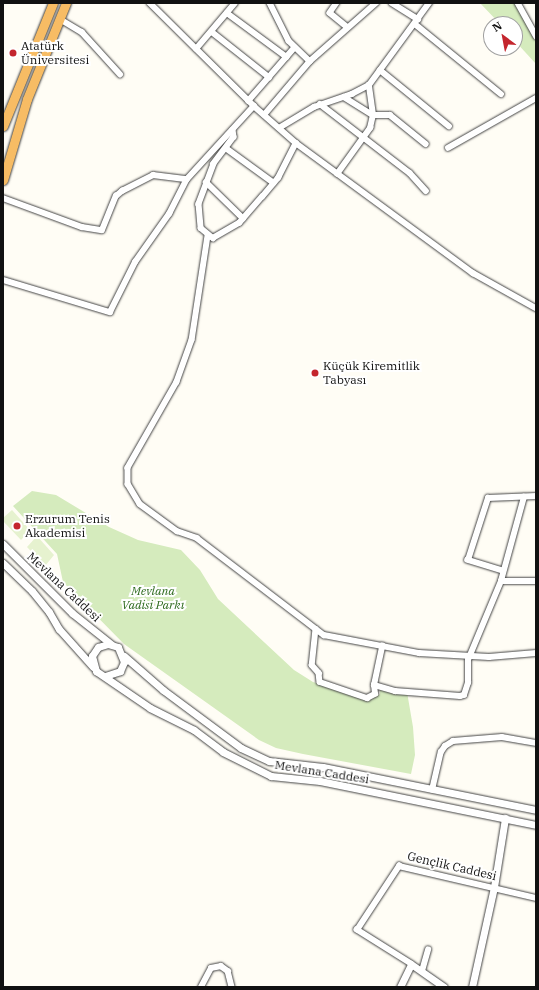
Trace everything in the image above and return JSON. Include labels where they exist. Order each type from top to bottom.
[{"type":"highway","points":[[3,126],[53,3]]},
{"type":"highway","points":[[3,180],[27,99],[66,3]]},
{"type":"street","points":[[150,3],[248,101],[296,143],[473,273],[536,308]]},
{"type":"street","points":[[196,49],[212,32],[235,3]]},
{"type":"street","points":[[270,3],[294,48],[310,61]]},
{"type":"street","points":[[337,3],[330,13],[347,26]]},
{"type":"street","points":[[264,115],[310,61],[347,26],[376,3]]},
{"type":"street","points":[[392,3],[417,21],[501,94]]},
{"type":"street","points":[[279,128],[320,104],[344,97],[369,85],[429,3]]},
{"type":"street","points":[[518,3],[536,36]]},
{"type":"street","points":[[227,13],[287,57]]},
{"type":"street","points":[[60,19],[82,32],[120,74]]},
{"type":"street","points":[[212,32],[269,77]]},
{"type":"street","points":[[248,101],[294,48]]},
{"type":"street","points":[[380,70],[449,126]]},
{"type":"street","points":[[337,174],[370,128],[373,115],[369,85]]},
{"type":"street","points":[[344,97],[373,115],[390,115],[426,144]]},
{"type":"street","points":[[448,148],[536,98]]},
{"type":"street","points":[[320,104],[362,139],[410,173],[426,191]]},
{"type":"street","points":[[3,280],[110,312],[135,262],[169,214],[186,179],[254,106]]},
{"type":"street","points":[[233,130],[234,138],[214,164],[199,204],[198,215],[201,228],[208,236],[218,237],[243,218],[274,183],[296,143]]},
{"type":"street","points":[[226,148],[274,183]]},
{"type":"street","points":[[3,198],[82,227],[102,230],[116,196],[122,191],[153,175],[186,179]]},
{"type":"street","points":[[206,182],[243,218]]},
{"type":"street","points":[[208,236],[192,340],[177,382],[128,468],[128,484],[140,504],[157,519],[177,531],[197,538],[324,635],[419,653],[471,656],[536,653]]},
{"type":"street","points":[[503,571],[468,560],[488,498],[536,496]]},
{"type":"street","points":[[374,685],[395,691],[460,696],[464,695],[468,683],[467,667],[501,581],[524,497]]},
{"type":"street","name":"Mevlana Caddesi","points":[[3,544],[72,613],[112,644]]},
{"type":"street","name":"Mevlana Caddesi","points":[[3,563],[32,591],[64,635],[93,667]]},
{"type":"street","points":[[501,581],[536,581]]},
{"type":"street","points":[[316,629],[312,665],[319,673],[320,682],[367,698],[375,694],[374,685],[382,646]]},
{"type":"street","points":[[102,644],[112,644],[118,647],[124,656],[120,671],[105,676],[93,667],[94,651],[102,644]]},
{"type":"street","name":"Mevlana Caddesi","points":[[124,656],[163,690],[241,748],[269,761],[323,767],[536,810]]},
{"type":"street","name":"Mevlana Caddesi","points":[[105,676],[150,708],[194,730],[223,752],[271,776],[320,781],[536,825]]},
{"type":"street","points":[[432,790],[441,752],[445,746],[453,740],[502,737],[536,743]]},
{"type":"street","points":[[320,781],[323,767]]},
{"type":"street","points":[[472,987],[494,887],[505,818]]},
{"type":"street","name":"Gençlik Caddesi","points":[[444,987],[412,964],[357,930],[399,866],[536,898]]},
{"type":"street","points":[[422,971],[428,950]]},
{"type":"street","points":[[400,987],[412,964]]},
{"type":"street","points":[[201,987],[211,968],[221,966],[228,971],[232,987]]},
{"type":"green space","points":[[480,3],[514,3],[521,16],[492,16]]},
{"type":"green space","points":[[523,19],[536,42],[536,64],[523,50]]},
{"type":"green space","name":"Mevlana Vadisi Parkı","points":[[32,491],[56,495],[109,527],[138,540],[181,550],[200,570],[218,599],[294,670],[313,682],[371,699],[380,694],[380,687],[407,692],[413,727],[415,755],[411,774],[276,748],[259,740],[124,644],[63,582],[57,554],[13,506]]},
{"type":"green space","name":"Erzurum Tenis Akademisi","points":[[12,510],[30,530],[21,540],[3,521],[3,518]]},
{"type":"green space","name":"Erzurum Tenis Akademisi","points":[[37,536],[54,555],[45,566],[27,547]]},
{"type":"place","name":"Atatürk Üniversitesi","points":[[13,53]]},
{"type":"place","name":"Küçük Kiremitlik Tabyası","points":[[315,373]]},
{"type":"place","name":"Erzurum Tenis Akademisi","points":[[17,526]]}]
